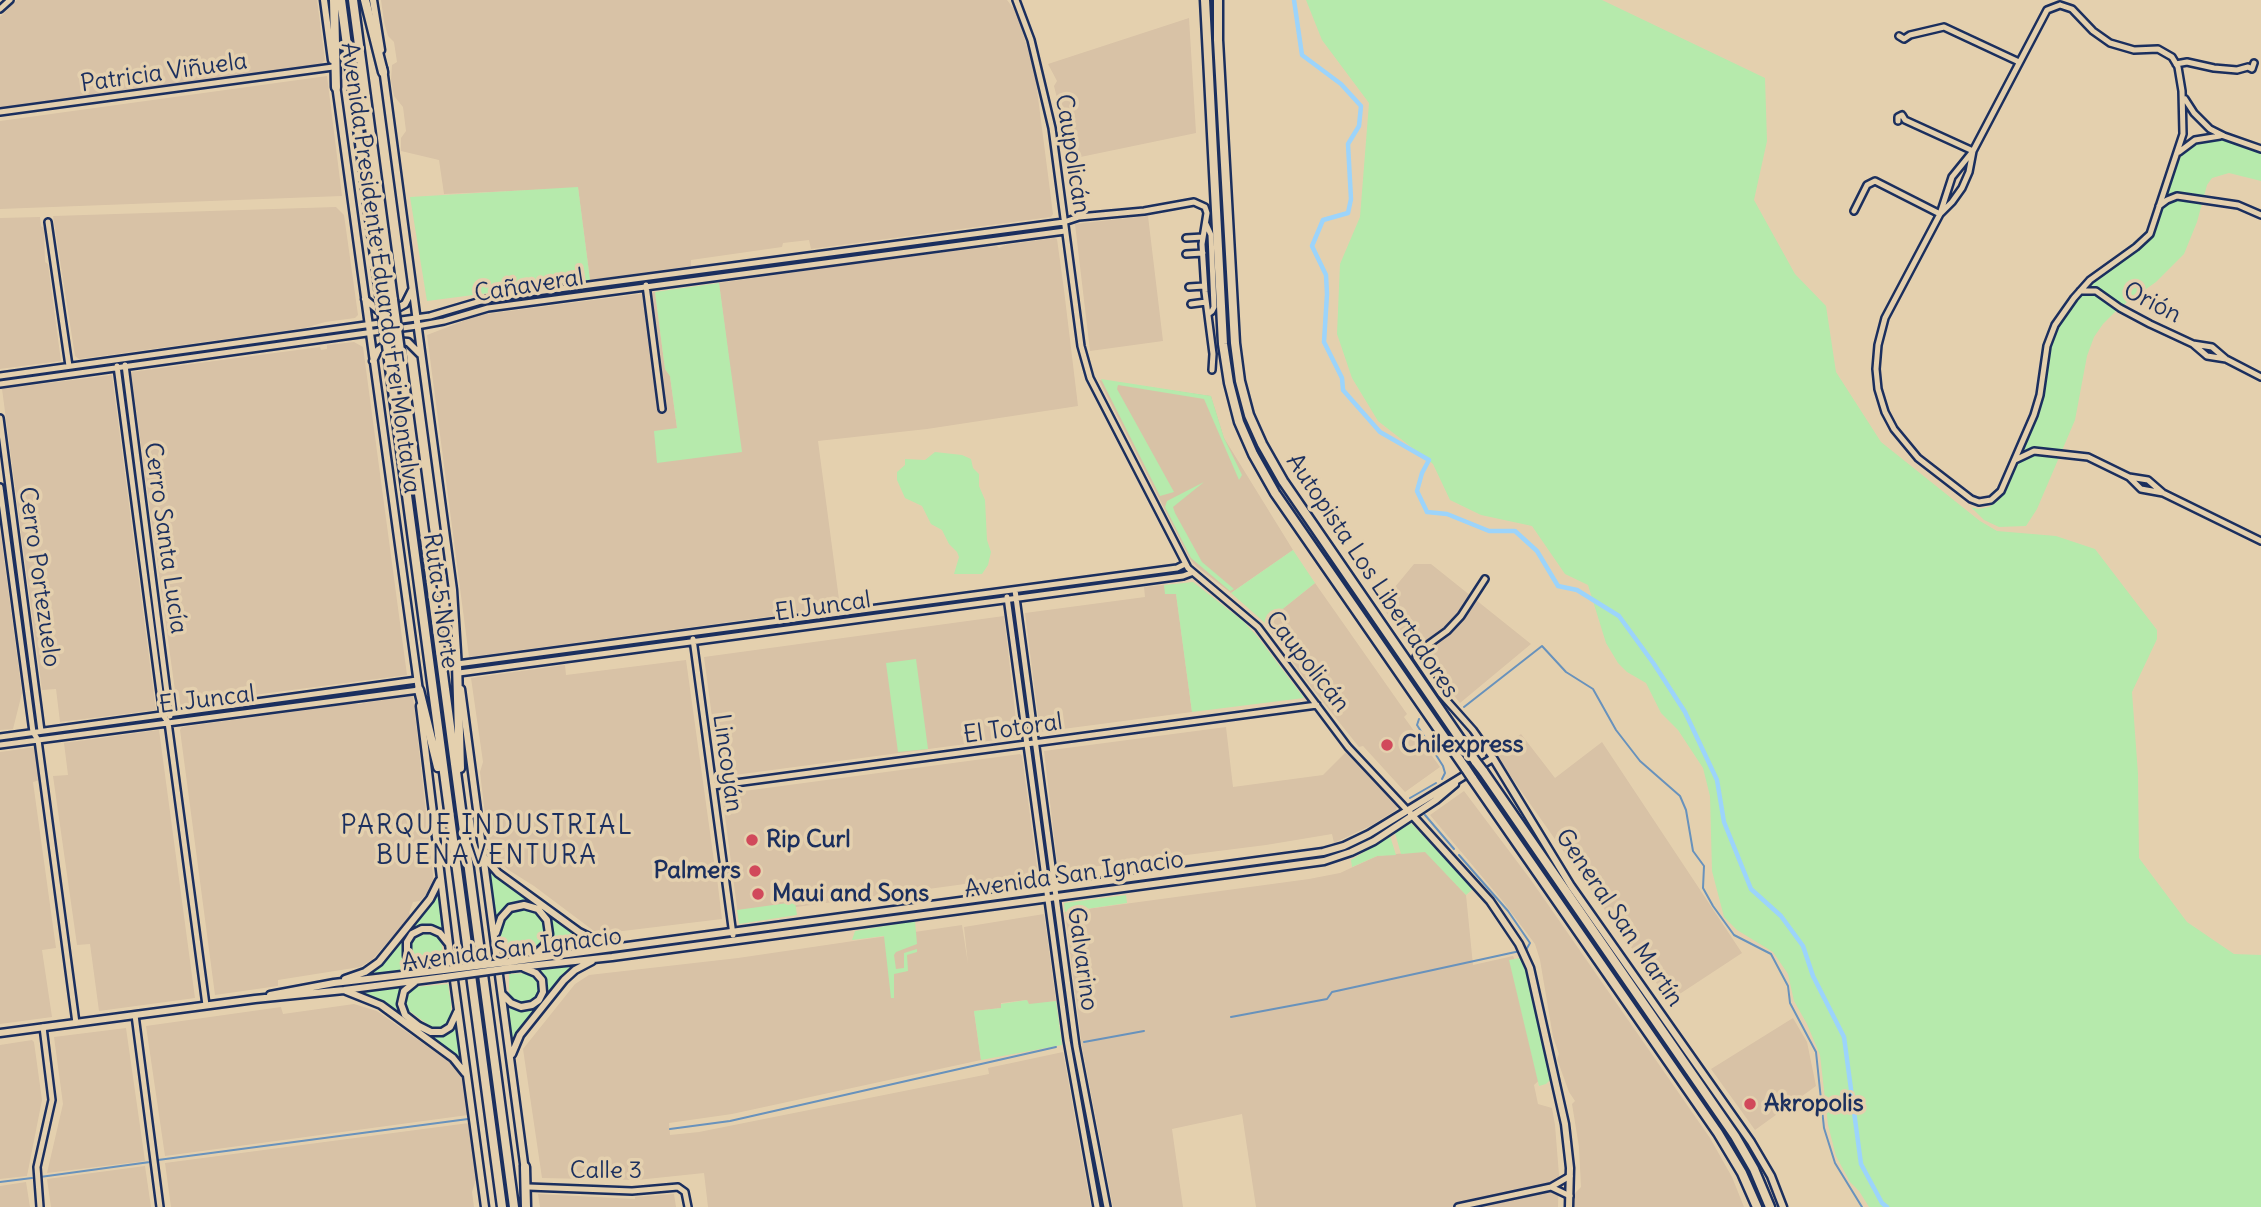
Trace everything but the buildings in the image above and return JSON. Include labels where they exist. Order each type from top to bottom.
[{"type":"highway","points":[[334,0],[336,87]]},
{"type":"highway","name":"Ruta 5 Norte","points":[[341,0],[502,1207]]},
{"type":"highway","name":"Ruta 5 Norte","points":[[353,0],[514,1207]]},
{"type":"highway","points":[[365,0],[383,72]]},
{"type":"highway","name":"Autopista Los Libertadores","points":[[1205,0],[1223,344],[1230,390],[1240,422],[1258,463],[1275,493],[1725,1142],[1757,1207]]},
{"type":"highway","name":"Autopista Los Libertadores","points":[[1218,0],[1218,51],[1235,343],[1240,381],[1249,415],[1266,454],[1735,1136],[1754,1169],[1770,1207]]},
{"type":"highway","points":[[458,668],[461,809]]},
{"type":"highway","points":[[419,690],[450,821]]},
{"type":"highway","points":[[525,1167],[528,1207]]},
{"type":"main road","name":"Avenida Presidente Eduardo Frei Montalva","points":[[324,0],[419,690],[440,876],[485,1207]]},
{"type":"main road","name":"Avenida Presidente Eduardo Frei Montalva","points":[[373,0],[453,590],[458,668],[528,1187],[528,1207]]},
{"type":"main road","points":[[363,294],[374,309],[389,312],[405,304],[412,289]]},
{"type":"main road","points":[[373,362],[378,350],[392,341],[400,340],[411,344],[421,355]]},
{"type":"main road","name":"Avenida San Ignacio","points":[[0,1033],[418,980],[445,973],[509,965],[531,958],[1286,858],[1338,848],[1360,839],[1493,758]]},
{"type":"main road","name":"General San Martín","points":[[1493,758],[1571,886],[1751,1142],[1771,1177],[1783,1207]]},
{"type":"main road","name":"Avenida San Ignacio","points":[[509,965],[519,967],[597,959],[1324,860],[1351,852],[1396,827],[1442,796],[1458,780]]},
{"type":"main road","name":"Caupolicán","points":[[1407,810],[1482,891],[1519,944],[1533,976],[1562,1105],[1570,1176],[1569,1207]]},
{"type":"main road","points":[[1391,821],[1396,827]]},
{"type":"main road","points":[[484,856],[498,873],[579,932],[595,940],[624,946]]},
{"type":"main road","points":[[1286,858],[1287,866]]},
{"type":"main road","points":[[1259,861],[1262,864],[1260,870]]},
{"type":"main road","points":[[334,984],[365,972],[379,962],[430,899],[440,876]]},
{"type":"main road","points":[[1099,883],[1100,891]]},
{"type":"main road","points":[[945,903],[946,912]]},
{"type":"main road","points":[[495,942],[499,923],[507,910],[521,905],[534,907],[546,917],[549,934],[544,946],[531,958]]},
{"type":"main road","points":[[766,927],[767,936]]},
{"type":"main road","points":[[425,972],[408,958],[406,947],[410,936],[419,929],[431,929],[440,933],[449,944]]},
{"type":"main road","points":[[611,948],[609,953],[612,957]]},
{"type":"main road","points":[[511,1060],[518,1038],[564,980],[580,967],[597,959]]},
{"type":"main road","points":[[502,994],[511,1003],[521,1007],[532,1005],[541,998],[541,977],[534,971],[519,967]]},
{"type":"main road","name":"Avenida San Ignacio","points":[[255,999],[334,984],[425,972],[445,973]]},
{"type":"main road","points":[[418,980],[404,991],[401,1004],[405,1015],[419,1026],[431,1032],[442,1032],[452,1024],[458,1011]]},
{"type":"main road","points":[[344,990],[381,1005],[456,1061],[468,1079]]},
{"type":"street","points":[[0,9],[10,0]]},
{"type":"street","name":"Caupolicán","points":[[1016,0],[1031,40],[1052,128],[1086,369],[1191,573],[1258,627],[1348,747],[1407,810]]},
{"type":"street","points":[[2047,10],[2060,5],[2072,9],[2089,28],[2110,43],[2128,49],[2158,49],[2169,54],[2176,64],[2182,91],[2184,122],[2178,153],[2166,182],[2154,226],[2146,238],[2080,290],[2058,320],[2049,337],[2038,401],[2013,462],[1996,497],[1986,502],[1974,501],[1910,450],[1894,429],[1882,404],[1876,362],[1882,327],[1940,214],[1952,177],[1973,151],[2052,0]]},
{"type":"street","points":[[2071,0],[2072,9]]},
{"type":"street","points":[[1910,35],[1944,27],[2019,62]]},
{"type":"street","points":[[2176,64],[2190,62],[2227,69],[2248,67]]},
{"type":"street","name":"Patricia Viñuela","points":[[0,112],[333,68]]},
{"type":"street","points":[[2182,91],[2198,118],[2210,129],[2261,149]]},
{"type":"street","points":[[1905,120],[1973,151]]},
{"type":"street","points":[[2178,153],[2195,140],[2224,136]]},
{"type":"street","points":[[1940,214],[1966,181],[1973,151]]},
{"type":"street","points":[[1854,211],[1867,185],[1875,181],[1940,214]]},
{"type":"street","points":[[2166,182],[2177,196]]},
{"type":"street","points":[[2159,206],[2177,196],[2238,205],[2261,215]]},
{"type":"street","name":"Cañaveral","points":[[0,384],[416,321],[491,298],[1064,222],[1194,202],[1205,207],[1206,224]]},
{"type":"street","points":[[48,222],[69,366]]},
{"type":"street","points":[[1206,224],[1202,253],[1213,354],[1212,370]]},
{"type":"street","points":[[1206,224],[1211,235],[1214,307],[1213,312],[1208,314]]},
{"type":"street","name":"Cañaveral","points":[[416,321],[444,321],[488,308],[1065,230]]},
{"type":"street","points":[[1186,238],[1203,237]]},
{"type":"street","points":[[1186,254],[1202,253]]},
{"type":"street","name":"Orión","points":[[2095,276],[2096,291]]},
{"type":"street","points":[[645,278],[662,409]]},
{"type":"street","points":[[1189,287],[1204,286]]},
{"type":"street","name":"Orión","points":[[2080,290],[2096,291],[2124,311],[2193,344],[2207,356],[2226,359]]},
{"type":"street","points":[[1191,304],[1206,302]]},
{"type":"street","name":"Cañaveral","points":[[0,376],[116,359],[368,329]]},
{"type":"street","name":"Orión","points":[[2193,344],[2212,347],[2226,359],[2261,377]]},
{"type":"street","name":"Cerro Santa Lucía","points":[[124,358],[171,714],[168,722]]},
{"type":"street","name":"Cerro Santa Lucía","points":[[116,359],[163,715],[168,722],[206,1005]]},
{"type":"street","name":"Cerro Portezuelo","points":[[0,418],[41,731],[38,740]]},
{"type":"street","points":[[2025,434],[2034,451]]},
{"type":"street","points":[[2013,462],[2034,451],[2088,457],[2129,477],[2148,480],[2163,493],[2261,541]]},
{"type":"street","points":[[2129,477],[2141,489],[2163,493]]},
{"type":"street","name":"Cerro Portezuelo","points":[[0,487],[33,732],[38,740],[76,1023]]},
{"type":"street","name":"El Juncal","points":[[458,668],[499,659],[1177,568],[1185,564]]},
{"type":"street","name":"El Juncal","points":[[458,668],[500,668],[1191,573]]},
{"type":"street","name":"General San Martín","points":[[1485,579],[1447,631],[1416,655],[1441,694],[1473,730],[1493,758]]},
{"type":"street","name":"Galvarino","points":[[1015,590],[1075,1038],[1107,1207]]},
{"type":"street","name":"Galvarino","points":[[1006,591],[1067,1040],[1097,1207]]},
{"type":"street","name":"Lincoyán","points":[[692,633],[733,940]]},
{"type":"street","points":[[499,659],[500,668]]},
{"type":"street","name":"El Juncal","points":[[0,737],[417,680]]},
{"type":"street","name":"El Juncal","points":[[0,745],[419,690]]},
{"type":"street","name":"El Totoral","points":[[713,786],[1317,705]]},
{"type":"street","points":[[135,1015],[160,1207]]},
{"type":"street","points":[[40,1207],[37,1167],[52,1100],[43,1027]]},
{"type":"street","points":[[1067,1040],[1075,1038]]},
{"type":"street","points":[[1458,1207],[1551,1187],[1570,1176]]},
{"type":"street","name":"Calle 3","points":[[528,1187],[632,1191],[678,1187],[683,1189],[688,1207]]},
{"type":"street","points":[[1551,1187],[1570,1196]]},
{"type":"street","points":[[1094,1194],[1104,1194]]},
{"type":"shaded area","points":[[17,0],[317,0],[325,60],[321,64],[0,108],[0,17]]},
{"type":"shaded area","points":[[381,0],[1007,0],[1017,13],[1035,74],[1053,214],[1051,217],[811,249],[809,240],[783,243],[782,247],[691,260],[691,266],[590,280],[578,188],[444,194],[439,160],[401,151],[401,138],[406,131],[403,107],[394,96],[392,65],[397,62],[394,42],[388,36],[384,22]]},
{"type":"shaded area","points":[[1189,18],[1196,133],[1066,160],[1054,86],[1057,81],[1048,64]]},
{"type":"shaded area","points":[[327,76],[342,196],[0,209],[0,121]]},
{"type":"shaded area","points":[[336,207],[344,215],[358,315],[355,318],[305,328],[79,359],[75,356],[53,216]]},
{"type":"shaded area","points":[[1148,216],[1163,341],[1090,351],[1075,224]]},
{"type":"shaded area","points":[[40,217],[41,226],[44,228],[45,262],[48,264],[61,361],[0,369],[0,218]]},
{"type":"shaded area","points":[[1057,239],[1078,406],[927,429],[818,441],[840,607],[469,657],[427,335],[479,315],[655,292],[665,369],[670,376],[677,428],[741,452],[719,283],[903,257],[997,246],[999,248]]},
{"type":"shaded area","points":[[354,342],[363,347],[407,675],[177,705],[131,372],[320,347],[321,350],[327,349],[327,345]]},
{"type":"shaded area","points":[[112,375],[156,710],[60,722],[56,689],[42,690],[2,389]]},
{"type":"shaded area","points":[[1099,380],[1211,396],[1224,438],[1293,550],[1231,593],[1197,567],[1190,559]]},
{"type":"shaded area","points":[[0,529],[22,693],[13,729],[0,730]]},
{"type":"shaded area","points":[[1414,564],[1431,564],[1531,644],[1460,703],[1380,605]]},
{"type":"shaded area","points":[[1315,583],[1407,714],[1404,717],[1440,767],[1405,792],[1363,746],[1359,747],[1307,682],[1286,653],[1286,648],[1265,623]]},
{"type":"shaded area","points":[[1164,585],[1166,594],[1176,593],[1192,712],[1040,732],[1025,613],[1145,597],[1144,587]]},
{"type":"shaded area","points":[[1004,616],[1018,737],[720,777],[704,657]]},
{"type":"shaded area","points":[[686,660],[714,861],[713,875],[717,878],[722,919],[598,934],[507,869],[494,854],[487,832],[480,772],[483,762],[471,678],[565,665],[566,675]]},
{"type":"shaded area","points":[[413,696],[434,884],[431,889],[420,901],[413,902],[409,913],[411,915],[372,960],[360,967],[278,980],[278,986],[215,995],[180,730],[182,727]]},
{"type":"shaded area","points":[[1226,727],[1233,787],[1323,775],[1346,752],[1397,806],[1396,810],[1334,843],[1332,834],[1266,845],[1058,870],[1044,751]]},
{"type":"shaded area","points":[[159,730],[195,998],[99,1011],[90,944],[77,945],[53,776],[68,775],[64,743]]},
{"type":"shaded area","points":[[1521,734],[1555,778],[1602,742],[1742,953],[1669,1001],[1495,754]]},
{"type":"shaded area","points":[[35,747],[40,780],[33,782],[56,948],[42,950],[52,1017],[0,1024],[0,752]]},
{"type":"shaded area","points":[[1020,754],[1038,874],[738,915],[722,794]]},
{"type":"shaded area","points":[[1464,791],[1531,880],[1710,1138],[1732,1177],[1744,1207],[1573,1207],[1575,1193],[1581,1187],[1579,1147],[1572,1104],[1575,1101],[1557,1059],[1559,1054],[1553,1037],[1535,944],[1430,815]]},
{"type":"shaded area","points":[[1425,851],[1466,895],[1473,965],[1513,956],[1521,974],[1545,1075],[1534,1085],[1538,1104],[1552,1108],[1555,1125],[1559,1175],[1558,1207],[1256,1207],[1242,1114],[1172,1129],[1183,1207],[1113,1207],[1082,1047],[1065,912],[1309,879],[1340,873],[1377,856]]},
{"type":"shaded area","points":[[1044,914],[1056,1001],[1028,1005],[1027,1000],[1001,1003],[1001,1008],[974,1011],[981,1060],[732,1114],[669,1123],[670,1135],[699,1132],[989,1074],[988,1068],[1063,1052],[1091,1207],[708,1207],[704,1173],[637,1180],[542,1178],[523,1049],[575,984],[589,975],[738,958],[962,925],[968,964],[964,927]]},
{"type":"shaded area","points":[[354,1004],[377,1011],[458,1068],[463,1077],[468,1115],[165,1156],[146,1026],[281,1007],[283,1014]]},
{"type":"shaded area","points":[[1793,1018],[1807,1042],[1816,1086],[1755,1130],[1711,1069]]},
{"type":"shaded area","points":[[126,1028],[145,1161],[47,1173],[63,1104],[54,1037]]},
{"type":"shaded area","points":[[32,1040],[42,1100],[27,1176],[0,1179],[0,1045]]},
{"type":"shaded area","points":[[469,1123],[477,1176],[472,1192],[474,1207],[171,1207],[165,1163]]},
{"type":"shaded area","points":[[145,1166],[151,1207],[51,1207],[47,1179]]},
{"type":"shaded area","points":[[26,1182],[30,1207],[0,1207],[0,1186]]},
{"type":"shaded area","points":[[538,1194],[635,1199],[674,1194],[676,1207],[540,1207]]},
{"type":"green space","points":[[1306,0],[1602,0],[1765,78],[1767,141],[1754,200],[1795,274],[1826,306],[1836,372],[1881,442],[1980,521],[1997,531],[2056,536],[2095,549],[2157,630],[2157,639],[2132,692],[2138,774],[2139,858],[2187,922],[2234,954],[2261,955],[2261,1207],[1869,1207],[1850,1182],[1836,1156],[1828,1125],[1820,1055],[1794,1001],[1788,974],[1773,952],[1737,930],[1724,917],[1712,871],[1710,796],[1703,768],[1678,730],[1661,713],[1646,683],[1618,663],[1606,643],[1588,585],[1565,574],[1532,526],[1481,515],[1450,500],[1433,464],[1378,421],[1352,378],[1337,334],[1340,264],[1360,217],[1369,103],[1322,40]]},
{"type":"green space","points":[[2209,138],[2227,141],[2261,153],[2261,181],[2229,173],[2212,178],[2207,185],[2197,222],[2184,254],[2156,282],[2119,308],[2094,337],[2087,356],[2075,420],[2037,509],[2026,526],[1999,527],[1984,520],[1971,507],[1989,507],[1998,501],[2002,494],[2037,414],[2045,389],[2051,346],[2063,319],[2080,296],[2099,278],[2139,249],[2152,236],[2179,159],[2190,146]]},
{"type":"green space","points":[[578,187],[590,280],[427,301],[410,197]]},
{"type":"green space","points":[[719,283],[742,452],[657,463],[654,431],[677,428],[670,376],[665,369],[655,292]]},
{"type":"green space","points":[[1101,379],[1211,396],[1224,438],[1242,475],[1239,480],[1204,399],[1118,385],[1117,389],[1174,492],[1160,496]]},
{"type":"green space","points":[[935,452],[962,455],[971,459],[973,468],[979,474],[979,486],[985,500],[987,540],[991,552],[988,565],[982,574],[954,574],[959,557],[957,552],[949,544],[942,530],[931,524],[922,506],[905,498],[897,480],[897,472],[905,465],[905,459],[925,460]]},
{"type":"green space","points":[[1204,482],[1173,507],[1202,562],[1234,589],[1230,591],[1191,558],[1165,507],[1167,501]]},
{"type":"green space","points":[[1293,550],[1315,583],[1265,623],[1231,593]]},
{"type":"green space","points":[[1193,582],[1243,621],[1304,698],[1192,712],[1176,594],[1165,594],[1164,585]]},
{"type":"green space","points":[[916,659],[928,749],[898,752],[886,663]]},
{"type":"green space","points":[[1411,823],[1473,889],[1466,895],[1425,852],[1401,854],[1395,833]]},
{"type":"green space","points":[[1390,836],[1396,855],[1377,856],[1352,867],[1351,860]]},
{"type":"green space","points":[[488,866],[602,945],[543,953],[552,937],[552,929],[545,912],[532,903],[521,902],[503,910],[497,919]]},
{"type":"green space","points":[[440,890],[442,932],[436,927],[420,926],[410,932],[404,942],[404,955],[414,969],[374,974],[371,972],[384,961]]},
{"type":"green space","points":[[1126,895],[1127,903],[1065,912],[1064,903]]},
{"type":"green space","points":[[795,902],[797,915],[739,924],[737,910]]},
{"type":"green space","points":[[520,906],[534,909],[545,921],[548,929],[543,944],[533,953],[506,955],[507,944],[502,944],[500,928],[502,919],[507,912]]},
{"type":"green space","points":[[915,921],[917,944],[896,952],[896,969],[904,968],[904,953],[917,949],[917,952],[907,955],[908,971],[894,974],[894,998],[891,998],[884,936],[852,940],[855,931]]},
{"type":"green space","points":[[425,934],[434,935],[441,941],[445,964],[424,967],[414,961],[410,952],[412,943]]},
{"type":"green space","points":[[1520,958],[1529,974],[1550,1080],[1539,1086],[1509,960]]},
{"type":"green space","points":[[576,965],[518,1033],[512,1044],[509,1004],[519,1010],[535,1008],[546,992],[546,982],[538,970]]},
{"type":"green space","points":[[528,973],[539,979],[540,991],[535,1000],[526,1004],[511,999],[509,974]]},
{"type":"green space","points":[[448,984],[451,1018],[444,1027],[433,1028],[408,1010],[406,997],[415,987]]},
{"type":"green space","points":[[403,987],[397,1003],[404,1018],[429,1035],[446,1035],[455,1026],[463,1065],[373,998],[361,992]]},
{"type":"green space","points":[[1027,1000],[1029,1004],[1056,1001],[1062,1045],[981,1060],[974,1011],[1001,1008],[1001,1004]]},
{"type":"waterway","points":[[1294,0],[1302,55],[1341,84],[1361,106],[1359,126],[1348,144],[1351,199],[1348,213],[1323,220],[1312,246],[1326,275],[1324,342],[1342,378],[1343,390],[1380,432],[1429,460],[1417,491],[1427,512],[1447,514],[1489,531],[1515,531],[1537,551],[1558,586],[1577,590],[1619,616],[1654,664],[1685,712],[1717,780],[1724,822],[1751,889],[1781,916],[1803,946],[1813,976],[1844,1037],[1861,1164],[1882,1203],[1887,1207]]},
{"type":"waterway","points":[[1464,707],[1542,646],[1566,672],[1593,689],[1616,730],[1640,761],[1680,796],[1686,810],[1693,851],[1704,866],[1703,888],[1713,906],[1734,935],[1771,954],[1788,986],[1790,1003],[1816,1052],[1824,1128],[1835,1163],[1862,1207]]},
{"type":"waterway","points":[[1419,719],[1417,725],[1443,766],[1445,773],[1442,779]]},
{"type":"waterway","points":[[1410,798],[1436,783]]},
{"type":"waterway","points":[[1425,815],[1454,849]]},
{"type":"waterway","points":[[1459,855],[1508,911],[1530,943],[1526,950]]},
{"type":"waterway","points":[[1231,1017],[1327,999],[1332,992],[1520,951]]},
{"type":"waterway","points":[[1084,1042],[1144,1031]]},
{"type":"waterway","points":[[670,1129],[730,1121],[1056,1047]]},
{"type":"waterway","points":[[158,1160],[468,1119]]},
{"type":"waterway","points":[[40,1177],[150,1162]]},
{"type":"waterway","points":[[0,1182],[32,1178]]},
{"type":"place","name":"Chilexpress","points":[[1387,745]]},
{"type":"place","name":"Rip Curl","points":[[752,840]]},
{"type":"place","name":"Palmers","points":[[755,871]]},
{"type":"place","name":"Maui and Sons","points":[[758,894]]},
{"type":"place","name":"Akropolis","points":[[1750,1104]]},
{"type":"district","name":"PARQUE INDUSTRIAL BUENAVENTURA","points":[[487,842]]}]
